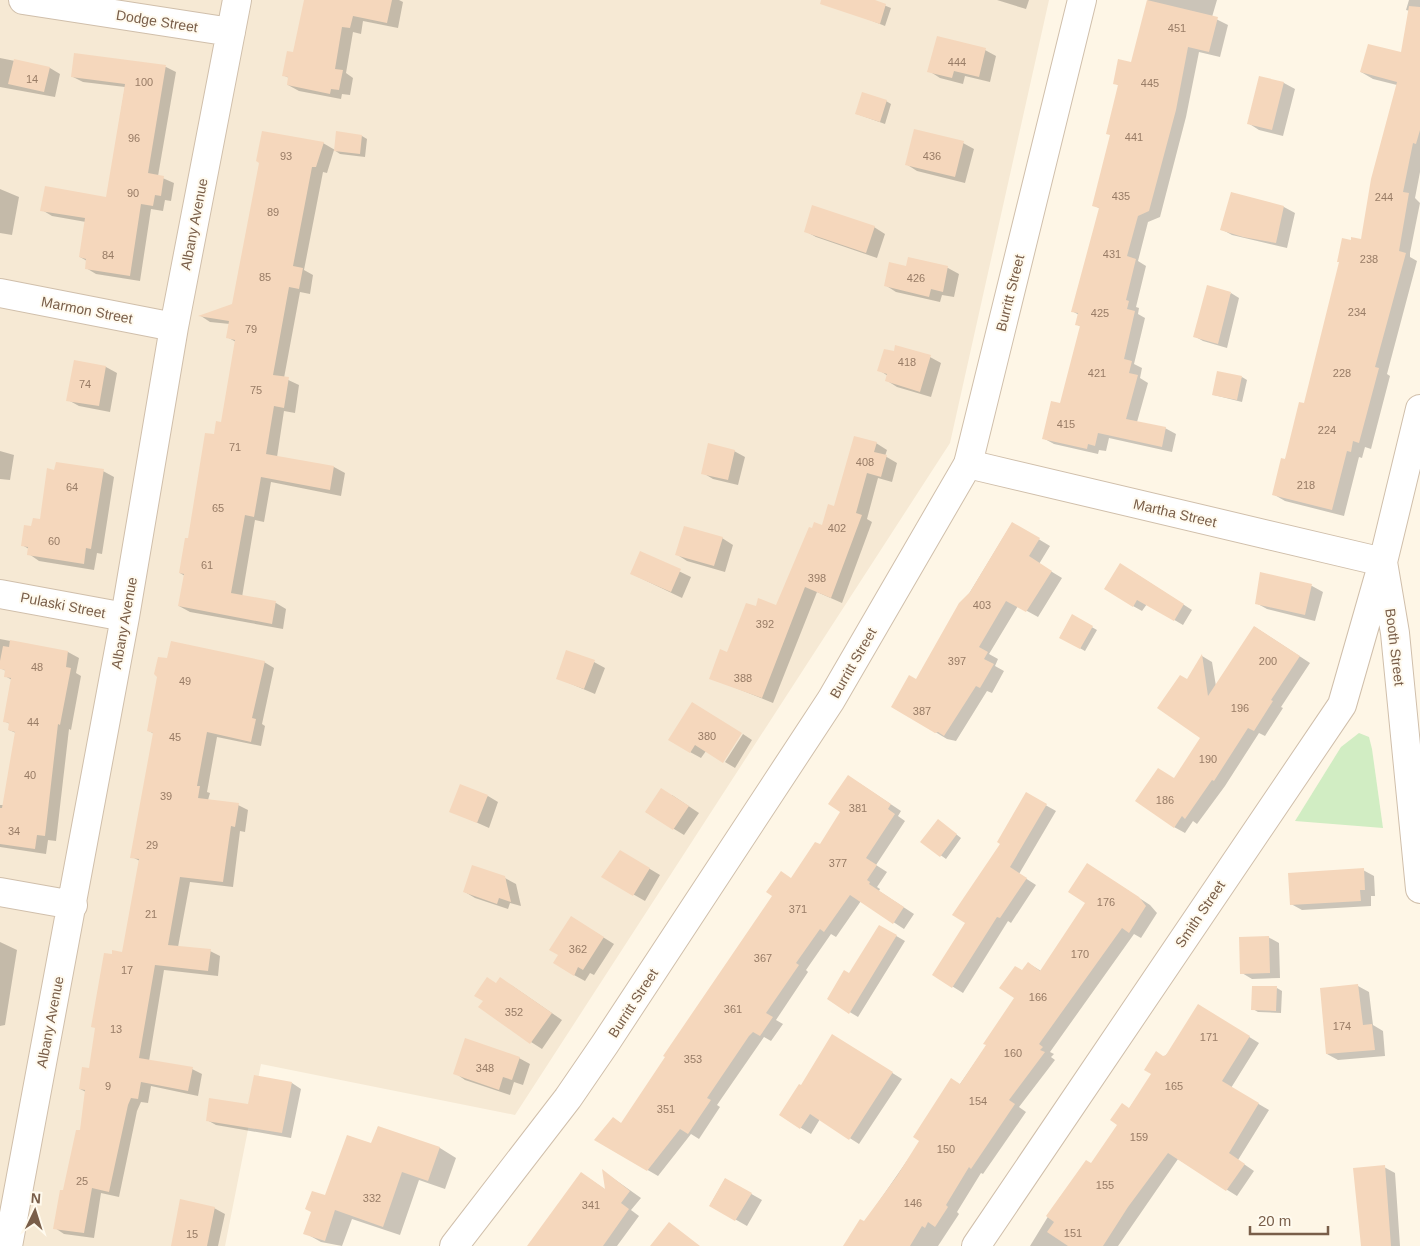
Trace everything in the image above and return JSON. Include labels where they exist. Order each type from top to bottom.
[{"type":"street","name":"Dodge Street","points":[[24,0],[231,32]]},
{"type":"street","name":"Albany Avenue","points":[[8,1246],[73,905],[125,617],[174,327],[237,0]]},
{"type":"street","name":"Burritt Street","points":[[454,1246],[568,1098],[643,987],[831,700],[968,464],[1082,0]]},
{"type":"street","name":"Marmon Street","points":[[0,293],[174,327]]},
{"type":"street","name":"Booth Street","points":[[1420,409],[1383,562],[1395,634],[1420,889]]},
{"type":"street","name":"Martha Street","points":[[968,464],[1383,562]]},
{"type":"street","name":"Smith Street","points":[[976,1246],[1342,705],[1383,562]]},
{"type":"street","name":"Pulaski Street","points":[[0,594],[125,617]]},
{"type":"street","points":[[0,892],[73,905]]},
{"type":"shaded area","points":[[0,0],[1049,0],[950,443],[515,1115],[261,1064],[225,1246],[0,1246]]},
{"type":"green space","points":[[1359,733],[1369,737],[1383,828],[1295,821],[1341,747]]},
{"type":"building","points":[[304,0],[392,0],[387,23],[353,16],[350,28],[342,27],[335,69],[343,70],[339,90],[331,89],[330,94],[287,85],[288,77],[282,76],[287,51],[293,52]]},
{"type":"building","points":[[821,0],[875,0],[886,4],[880,24],[820,4]]},
{"type":"building","points":[[1147,0],[1218,17],[1209,52],[1188,47],[1176,110],[1149,211],[1138,216],[1127,256],[1136,259],[1126,300],[1129,301],[1127,309],[1135,311],[1124,359],[1132,361],[1129,373],[1138,375],[1126,419],[1166,427],[1162,447],[1098,433],[1095,446],[1088,444],[1087,449],[1042,439],[1051,401],[1060,403],[1080,326],[1075,325],[1078,313],[1071,312],[1099,208],[1092,206],[1110,135],[1106,134],[1118,85],[1113,84],[1118,59],[1131,62]]},
{"type":"building","points":[[1409,6],[1420,7],[1420,130],[1416,144],[1413,143],[1403,192],[1409,193],[1399,251],[1406,253],[1375,367],[1379,368],[1359,443],[1353,441],[1351,452],[1347,451],[1332,510],[1272,495],[1281,458],[1285,459],[1299,402],[1304,403],[1339,262],[1337,262],[1342,238],[1351,240],[1351,237],[1361,239],[1371,179],[1397,82],[1360,72],[1368,44],[1401,52]]},
{"type":"building","points":[[937,36],[986,48],[979,77],[954,71],[952,78],[927,72]]},
{"type":"building","points":[[74,53],[166,65],[148,173],[164,176],[161,196],[155,195],[153,206],[141,204],[130,276],[85,269],[86,259],[79,257],[85,218],[40,211],[45,186],[106,197],[125,84],[71,77]]},
{"type":"building","points":[[14,59],[50,67],[44,92],[8,84]]},
{"type":"building","points":[[1259,76],[1284,82],[1272,130],[1247,124]]},
{"type":"building","points":[[862,92],[887,100],[880,122],[855,114]]},
{"type":"building","points":[[914,129],[964,141],[955,177],[905,165]]},
{"type":"building","points":[[262,131],[324,142],[316,167],[312,167],[293,266],[303,268],[299,289],[289,287],[273,375],[289,377],[284,408],[274,406],[266,454],[334,466],[330,490],[261,477],[254,517],[245,515],[231,593],[276,601],[272,624],[178,606],[184,574],[179,573],[185,538],[188,538],[205,433],[214,434],[216,421],[221,422],[235,340],[226,338],[229,321],[198,316],[232,304],[259,163],[256,161]]},
{"type":"building","points":[[336,131],[362,135],[360,154],[334,151]]},
{"type":"building","points":[[1231,192],[1284,206],[1276,243],[1243,237],[1220,230]]},
{"type":"building","points":[[812,205],[875,226],[866,253],[804,232]]},
{"type":"building","points":[[908,257],[948,266],[943,292],[931,289],[929,297],[884,286],[889,262],[906,266]]},
{"type":"building","points":[[1207,285],[1231,292],[1218,344],[1193,337]]},
{"type":"building","points":[[895,345],[931,355],[920,392],[885,381],[887,374],[877,371],[884,349],[894,351]]},
{"type":"building","points":[[74,360],[106,366],[99,406],[66,401]]},
{"type":"building","points":[[1217,371],[1242,376],[1237,400],[1212,395]]},
{"type":"building","points":[[854,436],[877,442],[874,452],[887,455],[881,477],[867,473],[856,513],[862,515],[831,598],[805,587],[762,698],[709,679],[720,649],[727,652],[746,603],[756,606],[758,598],[776,605],[809,527],[812,528],[814,522],[822,525],[828,504],[834,506]]},
{"type":"building","points":[[708,443],[735,450],[728,480],[701,474]]},
{"type":"building","points":[[56,462],[104,469],[91,549],[86,548],[84,564],[27,555],[28,547],[21,546],[24,525],[31,526],[33,518],[40,519],[47,468],[54,470]]},
{"type":"building","points":[[1012,522],[1040,538],[1029,556],[1052,571],[1026,612],[1006,601],[979,647],[988,652],[984,659],[994,664],[980,688],[976,686],[944,736],[938,732],[935,733],[891,707],[909,675],[916,679],[959,603],[970,592]]},
{"type":"building","points":[[684,526],[723,537],[714,566],[675,555]]},
{"type":"building","points":[[640,551],[681,569],[671,592],[630,574]]},
{"type":"building","points":[[1120,563],[1184,604],[1174,621],[1137,600],[1133,607],[1104,589]]},
{"type":"building","points":[[1260,572],[1312,584],[1305,615],[1255,604]]},
{"type":"building","points":[[1072,614],[1093,626],[1080,649],[1059,638]]},
{"type":"building","points":[[1254,626],[1300,656],[1271,700],[1273,701],[1254,731],[1248,728],[1214,781],[1212,780],[1185,819],[1182,816],[1174,828],[1135,801],[1158,768],[1174,778],[1200,738],[1157,708],[1180,675],[1187,679],[1202,654],[1208,696]]},
{"type":"building","points":[[10,640],[68,651],[66,667],[71,668],[60,725],[58,724],[45,836],[37,835],[35,849],[0,844],[0,808],[2,808],[15,732],[8,730],[9,723],[3,722],[11,678],[4,677],[5,670],[0,669],[3,646],[9,647]]},
{"type":"building","points":[[171,641],[265,661],[252,718],[256,719],[251,742],[207,732],[197,786],[200,786],[198,798],[239,803],[235,827],[231,826],[223,882],[180,877],[168,945],[211,949],[208,971],[155,965],[139,1058],[193,1067],[188,1091],[141,1082],[138,1099],[131,1098],[128,1105],[109,1192],[92,1188],[84,1233],[53,1229],[60,1190],[63,1190],[76,1130],[80,1130],[85,1090],[79,1089],[82,1067],[89,1068],[95,1028],[91,1027],[104,953],[112,954],[112,950],[122,952],[139,859],[130,858],[153,733],[147,731],[157,677],[154,674],[158,657],[167,658]]},
{"type":"building","points":[[566,650],[595,660],[584,689],[556,679]]},
{"type":"building","points":[[692,702],[742,733],[723,763],[695,745],[690,753],[668,740]]},
{"type":"building","points":[[848,775],[891,804],[888,809],[895,814],[866,858],[877,865],[867,880],[870,882],[869,884],[904,907],[893,924],[850,895],[824,932],[820,929],[796,963],[799,965],[766,1013],[773,1017],[760,1036],[753,1032],[749,1036],[707,1098],[711,1100],[688,1134],[680,1129],[647,1171],[594,1140],[613,1117],[621,1123],[665,1057],[663,1056],[772,896],[766,892],[781,871],[791,878],[815,842],[820,844],[840,812],[828,804]]},
{"type":"building","points":[[460,784],[488,795],[477,823],[449,812]]},
{"type":"building","points":[[661,788],[689,806],[673,830],[645,812]]},
{"type":"building","points":[[1026,792],[1047,804],[1010,867],[1027,878],[1000,918],[997,917],[952,988],[932,975],[965,923],[952,915],[1000,844],[997,842]]},
{"type":"building","points":[[938,819],[957,834],[940,857],[920,842]]},
{"type":"building","points":[[620,850],[650,868],[633,896],[601,877]]},
{"type":"building","points":[[1087,863],[1139,897],[1146,906],[1129,933],[1122,928],[1039,1044],[1043,1047],[1040,1050],[1045,1052],[1009,1100],[1015,1104],[971,1169],[969,1167],[935,1227],[928,1222],[925,1228],[922,1226],[910,1246],[843,1246],[860,1219],[864,1221],[897,1176],[919,1141],[913,1137],[951,1078],[960,1084],[986,1045],[983,1044],[1014,998],[999,988],[1015,966],[1022,970],[1028,962],[1040,971],[1085,903],[1068,892]]},
{"type":"building","points":[[472,865],[505,876],[511,902],[499,898],[497,904],[463,892]]},
{"type":"building","points":[[1364,868],[1365,890],[1360,890],[1361,901],[1290,905],[1288,873]]},
{"type":"building","points":[[571,916],[604,937],[583,970],[578,967],[574,976],[553,963],[558,955],[549,950]]},
{"type":"building","points":[[879,925],[897,935],[849,1014],[827,999],[844,970],[849,973]]},
{"type":"building","points":[[1269,936],[1270,973],[1240,974],[1239,937]]},
{"type":"building","points":[[487,977],[496,983],[500,977],[552,1013],[530,1044],[478,1007],[483,1001],[474,996]]},
{"type":"building","points":[[1358,984],[1363,1025],[1372,1024],[1375,1050],[1326,1054],[1320,988]]},
{"type":"building","points":[[1252,986],[1277,986],[1276,1011],[1251,1010]]},
{"type":"building","points":[[1198,1004],[1250,1036],[1222,1081],[1259,1103],[1229,1153],[1245,1164],[1226,1191],[1168,1153],[1128,1207],[1103,1246],[1068,1246],[1047,1232],[1054,1222],[1046,1216],[1086,1160],[1091,1163],[1117,1125],[1110,1120],[1122,1103],[1129,1108],[1151,1074],[1144,1070],[1156,1051],[1163,1056],[1166,1055]]},
{"type":"building","points":[[832,1034],[893,1072],[849,1140],[810,1114],[800,1129],[779,1115],[799,1084],[801,1085]]},
{"type":"building","points":[[465,1038],[520,1057],[512,1080],[503,1077],[499,1090],[453,1074]]},
{"type":"building","points":[[254,1075],[292,1082],[282,1133],[206,1121],[209,1098],[248,1104]]},
{"type":"building","points":[[378,1126],[440,1147],[428,1181],[402,1172],[383,1227],[335,1210],[325,1241],[303,1234],[311,1212],[305,1209],[312,1191],[325,1195],[347,1135],[371,1143]]},
{"type":"building","points":[[1385,1165],[1391,1246],[1361,1246],[1353,1168]]},
{"type":"building","points":[[602,1169],[630,1191],[621,1203],[629,1209],[603,1246],[527,1246],[581,1172],[605,1189]]},
{"type":"building","points":[[725,1178],[752,1193],[735,1221],[709,1206]]},
{"type":"building","points":[[180,1199],[215,1207],[207,1246],[171,1246]]},
{"type":"building","points":[[669,1222],[700,1246],[650,1246]]}]
